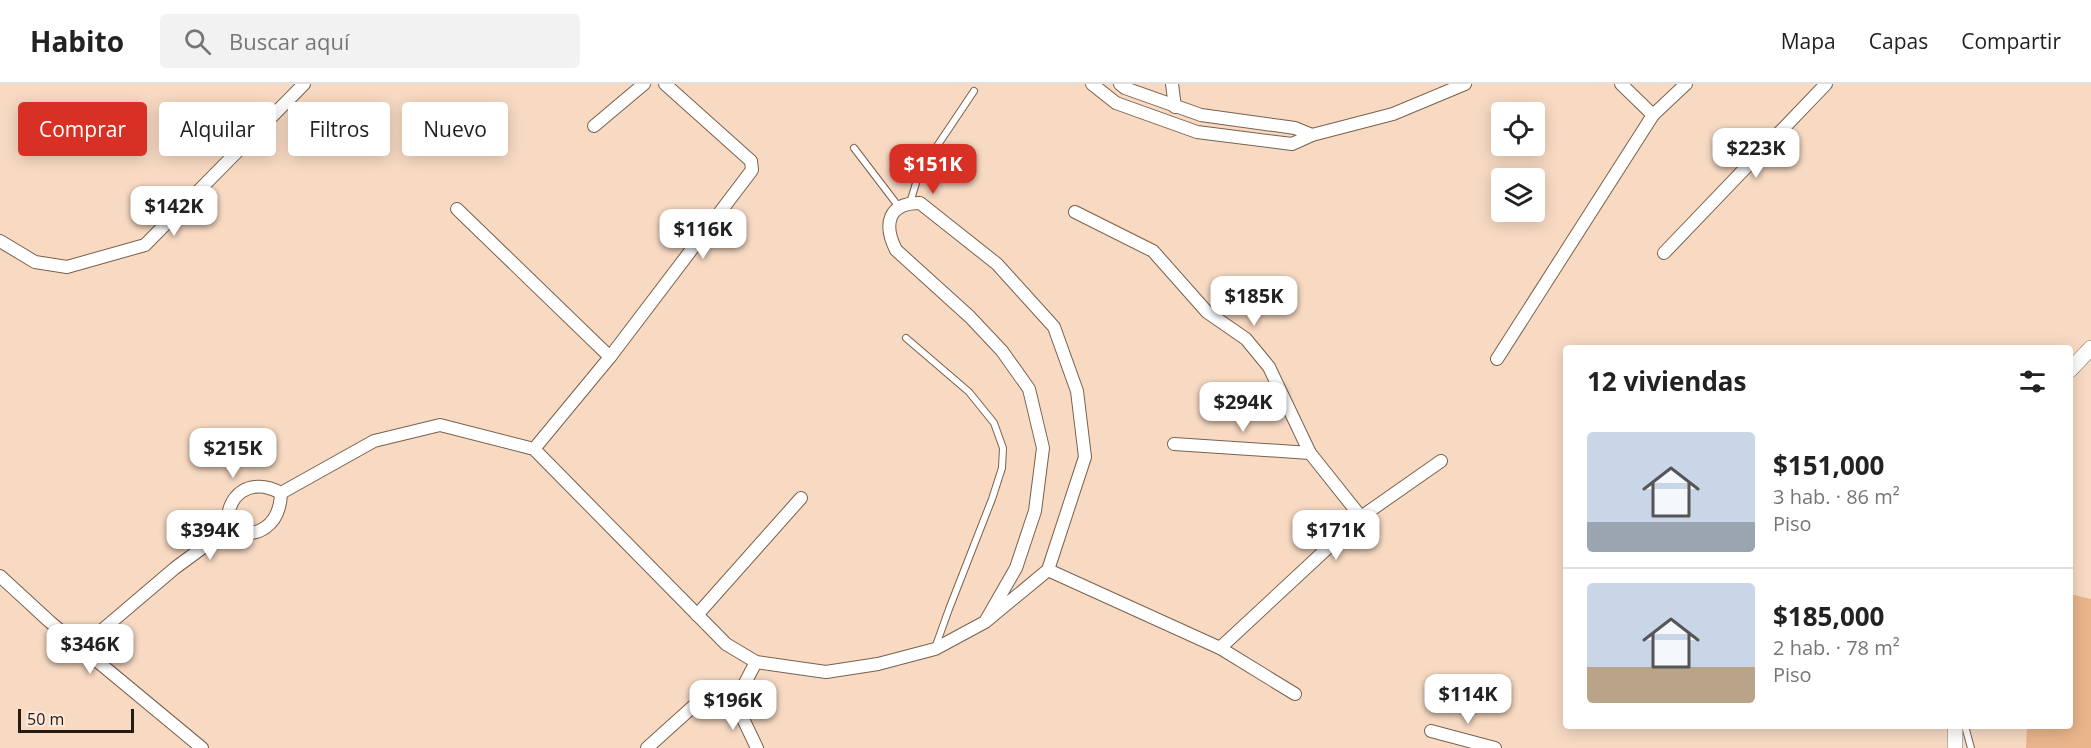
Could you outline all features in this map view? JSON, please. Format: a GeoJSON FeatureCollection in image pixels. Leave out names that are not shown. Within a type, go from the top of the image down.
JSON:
{"type":"FeatureCollection","features":[{"type":"Feature","properties":{"kind":"street"},"geometry":{"type":"LineString","coordinates":[[0,242],[35,262],[67,267],[145,245],[304,84]]}},
{"type":"Feature","properties":{"kind":"street"},"geometry":{"type":"LineString","coordinates":[[594,126],[644,84]]}},
{"type":"Feature","properties":{"kind":"street"},"geometry":{"type":"LineString","coordinates":[[534,449],[610,357],[752,170],[751,161],[665,84]]}},
{"type":"Feature","properties":{"kind":"street"},"geometry":{"type":"LineString","coordinates":[[1092,84],[1116,103],[1197,132],[1292,144],[1312,135],[1393,114],[1465,84]]}},
{"type":"Feature","properties":{"kind":"street"},"geometry":{"type":"LineString","coordinates":[[1120,84],[1175,107],[1202,115],[1295,128],[1312,135]]}},
{"type":"Feature","properties":{"kind":"street"},"geometry":{"type":"LineString","coordinates":[[1172,84],[1175,107]]}},
{"type":"Feature","properties":{"kind":"street"},"geometry":{"type":"LineString","coordinates":[[1621,84],[1653,115]]}},
{"type":"Feature","properties":{"kind":"street"},"geometry":{"type":"LineString","coordinates":[[1497,359],[1653,115],[1686,84]]}},
{"type":"Feature","properties":{"kind":"street"},"geometry":{"type":"LineString","coordinates":[[1664,253],[1826,84]]}},
{"type":"Feature","properties":{"kind":"street"},"geometry":{"type":"LineString","coordinates":[[281,493],[374,441],[440,425],[534,449],[726,644],[756,662],[826,672],[878,664],[935,649],[985,622],[1048,570],[1085,457],[1077,391],[1054,327],[997,264],[920,203],[904,205],[892,215],[889,235],[896,250],[970,317],[1002,351],[1029,389],[1042,448],[1035,511],[1016,568],[985,622]]}},
{"type":"Feature","properties":{"kind":"street"},"geometry":{"type":"LineString","coordinates":[[457,209],[610,357]]}},
{"type":"Feature","properties":{"kind":"street"},"geometry":{"type":"LineString","coordinates":[[1075,212],[1153,251],[1207,312],[1246,339],[1269,367],[1310,453],[1361,518]]}},
{"type":"Feature","properties":{"kind":"street"},"geometry":{"type":"LineString","coordinates":[[2073,367],[2091,348]]}},
{"type":"Feature","properties":{"kind":"street"},"geometry":{"type":"LineString","coordinates":[[1174,444],[1310,453]]}},
{"type":"Feature","properties":{"kind":"street"},"geometry":{"type":"LineString","coordinates":[[1220,648],[1361,518],[1441,461]]}},
{"type":"Feature","properties":{"kind":"street"},"geometry":{"type":"LineString","coordinates":[[228,530],[227,517],[230,505],[247,488],[270,487],[281,493]]}},
{"type":"Feature","properties":{"kind":"street"},"geometry":{"type":"LineString","coordinates":[[228,530],[250,534],[261,531],[277,515],[281,493]]}},
{"type":"Feature","properties":{"kind":"street"},"geometry":{"type":"LineString","coordinates":[[697,615],[801,498]]}},
{"type":"Feature","properties":{"kind":"street"},"geometry":{"type":"LineString","coordinates":[[81,648],[175,568],[228,530]]}},
{"type":"Feature","properties":{"kind":"street"},"geometry":{"type":"LineString","coordinates":[[1048,570],[1220,648],[1295,694]]}},
{"type":"Feature","properties":{"kind":"street"},"geometry":{"type":"LineString","coordinates":[[0,576],[81,648],[202,748]]}},
{"type":"Feature","properties":{"kind":"street"},"geometry":{"type":"LineString","coordinates":[[735,702],[756,662]]}},
{"type":"Feature","properties":{"kind":"street"},"geometry":{"type":"LineString","coordinates":[[647,748],[698,702],[718,698],[735,702]]}},
{"type":"Feature","properties":{"kind":"street"},"geometry":{"type":"LineString","coordinates":[[735,702],[757,748]]}},
{"type":"Feature","properties":{"kind":"street"},"geometry":{"type":"LineString","coordinates":[[1955,729],[1955,748]]}},
{"type":"Feature","properties":{"kind":"street"},"geometry":{"type":"LineString","coordinates":[[1431,731],[1495,748]]}},
{"type":"Feature","properties":{"kind":"lane"},"geometry":{"type":"LineString","coordinates":[[854,148],[904,205],[919,173],[974,91]]}},
{"type":"Feature","properties":{"kind":"lane"},"geometry":{"type":"LineString","coordinates":[[906,338],[969,392],[994,423],[1003,448],[1002,468],[992,499],[935,649]]}},
{"type":"Feature","properties":{"kind":"lane"},"geometry":{"type":"LineString","coordinates":[[1966,729],[1971,748]]}},
{"type":"Feature","properties":{"kind":"shaded area"},"geometry":{"type":"Polygon","coordinates":[[[2073,595],[2091,599],[2091,748],[2026,748],[2027,729],[2073,729],[2073,595]]]}}]}
